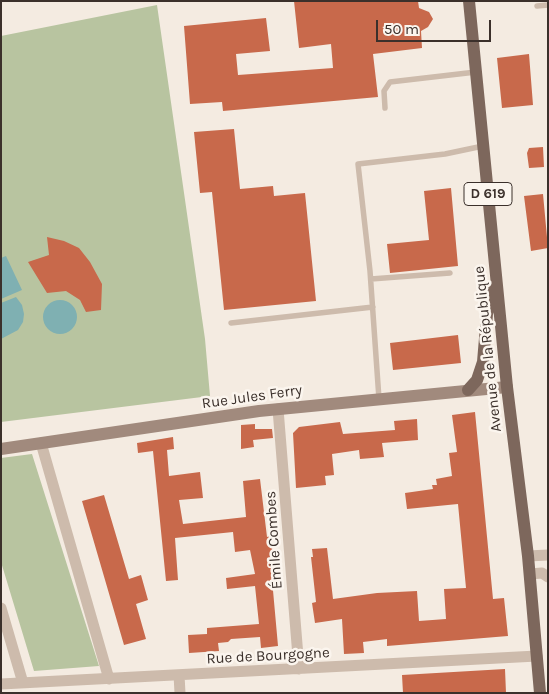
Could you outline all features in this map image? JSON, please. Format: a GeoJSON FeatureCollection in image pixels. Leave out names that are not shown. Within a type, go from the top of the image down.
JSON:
{"type":"FeatureCollection","features":[{"type":"Feature","properties":{"kind":"main road","name":"Avenue de la République"},"geometry":{"type":"LineString","coordinates":[[468,1],[507,387],[530,574],[540,693]]}},
{"type":"Feature","properties":{"kind":"main road"},"geometry":{"type":"LineString","coordinates":[[468,390],[477,380],[483,362],[487,314],[496,276]]}},
{"type":"Feature","properties":{"kind":"street","name":"Rue Jules Ferry"},"geometry":{"type":"LineString","coordinates":[[1,449],[278,409],[379,401],[507,387]]}},
{"type":"Feature","properties":{"kind":"street","name":"Émile Combes"},"geometry":{"type":"LineString","coordinates":[[278,409],[299,670]]}},
{"type":"Feature","properties":{"kind":"street"},"geometry":{"type":"LineString","coordinates":[[40,443],[109,679]]}},
{"type":"Feature","properties":{"kind":"street"},"geometry":{"type":"LineString","coordinates":[[528,556],[548,555]]}},
{"type":"Feature","properties":{"kind":"street"},"geometry":{"type":"LineString","coordinates":[[530,574],[542,573],[548,577]]}},
{"type":"Feature","properties":{"kind":"street"},"geometry":{"type":"LineString","coordinates":[[1,608],[23,683]]}},
{"type":"Feature","properties":{"kind":"street","name":"Rue de Bourgogne"},"geometry":{"type":"LineString","coordinates":[[1,684],[299,670],[537,656]]}},
{"type":"Feature","properties":{"kind":"street"},"geometry":{"type":"LineString","coordinates":[[179,675],[180,693]]}},
{"type":"Feature","properties":{"kind":"lane"},"geometry":{"type":"LineString","coordinates":[[537,6],[548,5]]}},
{"type":"Feature","properties":{"kind":"lane"},"geometry":{"type":"LineString","coordinates":[[385,108],[384,91],[390,82],[476,72]]}},
{"type":"Feature","properties":{"kind":"lane"},"geometry":{"type":"LineString","coordinates":[[379,401],[370,279],[358,164],[445,154],[483,146]]}},
{"type":"Feature","properties":{"kind":"lane"},"geometry":{"type":"LineString","coordinates":[[370,279],[450,273]]}},
{"type":"Feature","properties":{"kind":"lane"},"geometry":{"type":"LineString","coordinates":[[231,324],[372,308]]}},
{"type":"Feature","properties":{"kind":"green space"},"geometry":{"type":"Polygon","coordinates":[[[157,5],[205,339],[210,396],[1,422],[1,36],[157,5]]]}},
{"type":"Feature","properties":{"kind":"green space"},"geometry":{"type":"Polygon","coordinates":[[[32,454],[99,666],[34,671],[1,562],[1,458],[32,454]]]}},
{"type":"Feature","properties":{"kind":"water"},"geometry":{"type":"Polygon","coordinates":[[[6,256],[22,290],[1,299],[1,258],[6,256]]]}},
{"type":"Feature","properties":{"kind":"water"},"geometry":{"type":"Polygon","coordinates":[[[16,297],[22,305],[23,322],[18,330],[1,339],[1,303],[16,297]]]}},
{"type":"Feature","properties":{"kind":"water"},"geometry":{"type":"Polygon","coordinates":[[[60,300],[72,305],[77,317],[72,329],[60,334],[48,329],[43,317],[48,305],[60,300]]]}},
{"type":"Feature","properties":{"kind":"building"},"geometry":{"type":"Polygon","coordinates":[[[294,1],[418,1],[419,8],[429,12],[433,19],[428,27],[421,31],[422,48],[373,54],[378,97],[223,111],[222,102],[190,104],[184,26],[266,18],[270,51],[236,54],[238,75],[333,68],[331,44],[299,48],[294,1]]]}},
{"type":"Feature","properties":{"kind":"building"},"geometry":{"type":"Polygon","coordinates":[[[529,54],[533,105],[502,108],[497,58],[529,54]]]}},
{"type":"Feature","properties":{"kind":"building"},"geometry":{"type":"Polygon","coordinates":[[[234,129],[240,189],[273,186],[274,196],[305,193],[316,301],[224,310],[212,192],[200,193],[194,132],[234,129]]]}},
{"type":"Feature","properties":{"kind":"building"},"geometry":{"type":"Polygon","coordinates":[[[543,147],[544,167],[529,168],[527,153],[529,148],[543,147]]]}},
{"type":"Feature","properties":{"kind":"building"},"geometry":{"type":"Polygon","coordinates":[[[451,188],[458,266],[390,273],[387,244],[429,240],[424,191],[451,188]]]}},
{"type":"Feature","properties":{"kind":"building"},"geometry":{"type":"Polygon","coordinates":[[[543,194],[548,248],[531,251],[524,196],[543,194]]]}},
{"type":"Feature","properties":{"kind":"building"},"geometry":{"type":"Polygon","coordinates":[[[47,237],[64,241],[79,248],[90,262],[102,284],[101,310],[86,312],[80,300],[66,291],[47,293],[28,262],[49,255],[47,237]]]}},
{"type":"Feature","properties":{"kind":"building"},"geometry":{"type":"Polygon","coordinates":[[[458,335],[461,363],[393,370],[390,343],[458,335]]]}},
{"type":"Feature","properties":{"kind":"building"},"geometry":{"type":"Polygon","coordinates":[[[475,412],[493,599],[504,598],[508,636],[387,646],[387,639],[363,642],[364,653],[344,654],[342,619],[315,623],[312,603],[316,602],[311,557],[313,557],[312,549],[327,548],[333,599],[377,593],[417,591],[419,621],[446,619],[444,589],[466,588],[458,504],[407,509],[405,493],[433,489],[432,485],[437,485],[436,479],[452,476],[449,453],[457,452],[452,415],[475,412]]]}},
{"type":"Feature","properties":{"kind":"building"},"geometry":{"type":"Polygon","coordinates":[[[417,419],[418,440],[382,443],[384,457],[360,459],[359,450],[332,454],[334,475],[325,476],[326,485],[296,488],[293,433],[299,427],[340,422],[343,434],[395,430],[394,421],[417,419]]]}},
{"type":"Feature","properties":{"kind":"building"},"geometry":{"type":"Polygon","coordinates":[[[255,424],[255,429],[272,429],[273,438],[253,440],[254,447],[241,449],[241,425],[255,424]]]}},
{"type":"Feature","properties":{"kind":"building"},"geometry":{"type":"Polygon","coordinates":[[[173,437],[174,449],[167,450],[169,476],[200,472],[203,498],[179,500],[183,524],[246,517],[243,481],[260,479],[267,537],[271,536],[273,557],[270,557],[278,646],[261,648],[260,637],[231,639],[228,642],[218,643],[219,651],[189,653],[188,635],[207,634],[207,628],[259,624],[255,586],[227,589],[226,578],[255,574],[250,550],[235,552],[233,532],[175,538],[178,580],[166,581],[153,451],[138,453],[137,443],[173,437]]]}},
{"type":"Feature","properties":{"kind":"building"},"geometry":{"type":"Polygon","coordinates":[[[104,495],[129,579],[141,575],[148,600],[136,604],[146,639],[124,645],[82,501],[104,495]]]}},
{"type":"Feature","properties":{"kind":"building"},"geometry":{"type":"Polygon","coordinates":[[[505,669],[506,693],[403,693],[402,675],[505,669]]]}}]}
